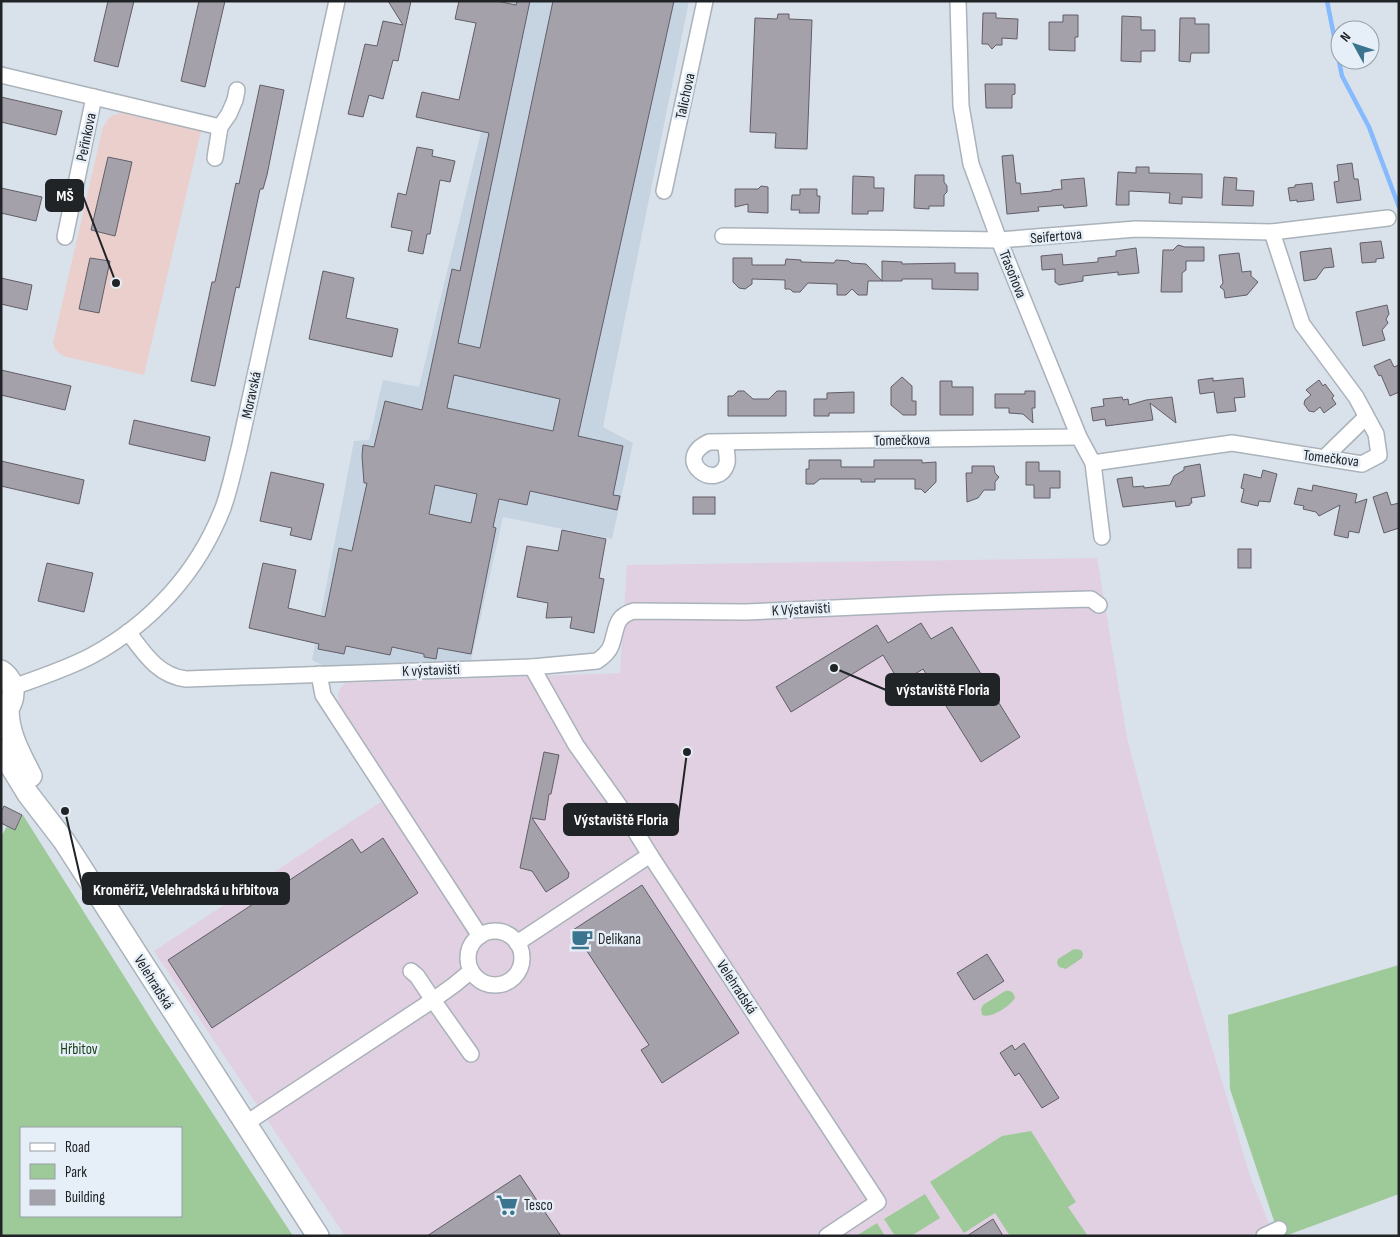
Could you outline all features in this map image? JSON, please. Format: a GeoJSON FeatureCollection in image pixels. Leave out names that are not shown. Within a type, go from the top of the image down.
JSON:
{"type":"FeatureCollection","features":[{"type":"Feature","properties":{"kind":"main road","name":"Velehradská"},"geometry":{"type":"LineString","coordinates":[[7,679],[13,695],[5,712],[12,736],[64,841]]}},
{"type":"Feature","properties":{"kind":"main road","name":"Velehradská"},"geometry":{"type":"LineString","coordinates":[[1,750],[24,788],[64,841],[318,1236]]}},
{"type":"Feature","properties":{"kind":"street","name":"Moravská"},"geometry":{"type":"LineString","coordinates":[[7,679],[90,656],[128,632],[157,609],[181,583],[207,543],[223,508],[240,449],[337,1]]}},
{"type":"Feature","properties":{"kind":"street","name":"Talichova"},"geometry":{"type":"LineString","coordinates":[[664,191],[705,1]]}},
{"type":"Feature","properties":{"kind":"street","name":"Třasoňova"},"geometry":{"type":"LineString","coordinates":[[958,1],[961,106],[966,141],[979,188],[999,240],[1080,437],[1093,463],[1102,537]]}},
{"type":"Feature","properties":{"kind":"street","name":"Peřinkova"},"geometry":{"type":"LineString","coordinates":[[1,75],[220,126]]}},
{"type":"Feature","properties":{"kind":"street"},"geometry":{"type":"LineString","coordinates":[[215,158],[220,126],[229,114],[237,90]]}},
{"type":"Feature","properties":{"kind":"street","name":"Peřinkova"},"geometry":{"type":"LineString","coordinates":[[65,237],[94,97]]}},
{"type":"Feature","properties":{"kind":"street","name":"Seifertova"},"geometry":{"type":"LineString","coordinates":[[723,236],[999,240],[1136,229],[1272,232],[1388,218]]}},
{"type":"Feature","properties":{"kind":"street","name":"Tomečkova"},"geometry":{"type":"LineString","coordinates":[[1093,463],[1232,443],[1362,464],[1379,455],[1376,434],[1356,397],[1302,324],[1272,232]]}},
{"type":"Feature","properties":{"kind":"street"},"geometry":{"type":"LineString","coordinates":[[1324,458],[1366,417]]}},
{"type":"Feature","properties":{"kind":"street","name":"Tomečkova"},"geometry":{"type":"LineString","coordinates":[[725,443],[1080,437]]}},
{"type":"Feature","properties":{"kind":"street","name":"K Výstavišti"},"geometry":{"type":"LineString","coordinates":[[532,666],[597,661],[605,655],[610,647],[616,623],[626,613],[634,611],[746,612],[944,603],[1091,599],[1099,605]]}},
{"type":"Feature","properties":{"kind":"street","name":"K výstavišti"},"geometry":{"type":"LineString","coordinates":[[128,632],[158,669],[176,678],[199,679],[532,666]]}},
{"type":"Feature","properties":{"kind":"street"},"geometry":{"type":"LineString","coordinates":[[517,943],[650,855],[576,745],[532,666]]}},
{"type":"Feature","properties":{"kind":"street"},"geometry":{"type":"LineString","coordinates":[[319,674],[324,695],[480,936]]}},
{"type":"Feature","properties":{"kind":"street","name":"Velehradská"},"geometry":{"type":"LineString","coordinates":[[650,855],[878,1202],[827,1236]]}},
{"type":"Feature","properties":{"kind":"street"},"geometry":{"type":"LineString","coordinates":[[490,932],[500,932],[510,936],[517,943],[522,952],[522,961],[519,971],[513,979],[505,984],[495,986],[486,984],[471,971],[468,961],[469,952],[473,943],[480,936],[490,932]]}},
{"type":"Feature","properties":{"kind":"street"},"geometry":{"type":"LineString","coordinates":[[411,971],[420,979],[471,1054]]}},
{"type":"Feature","properties":{"kind":"street"},"geometry":{"type":"LineString","coordinates":[[245,1124],[434,1000],[471,971]]}},
{"type":"Feature","properties":{"kind":"street"},"geometry":{"type":"LineString","coordinates":[[1264,1236],[1279,1229]]}},
{"type":"Feature","properties":{"kind":"shaded area"},"geometry":{"type":"Polygon","coordinates":[[[513,1],[689,1],[603,427],[633,443],[612,539],[503,517],[470,665],[332,670],[312,660],[354,441],[369,440],[383,380],[419,387],[513,1]]]}},
{"type":"Feature","properties":{"kind":"shaded area"},"geometry":{"type":"Polygon","coordinates":[[[122,113],[201,131],[144,375],[63,356],[55,349],[53,343],[103,127],[113,115],[122,113]]]}},
{"type":"Feature","properties":{"kind":"shaded area"},"geometry":{"type":"Polygon","coordinates":[[[1097,558],[1127,738],[1184,953],[1250,1176],[1270,1226],[1249,1236],[345,1236],[154,951],[396,792],[340,707],[338,695],[340,688],[345,683],[620,673],[627,565],[1097,558]]]}},
{"type":"Feature","properties":{"kind":"green space","name":"Hřbitov"},"geometry":{"type":"Polygon","coordinates":[[[23,815],[156,1027],[293,1236],[1,1236],[1,837],[7,826],[15,830],[23,815]]]}},
{"type":"Feature","properties":{"kind":"green space"},"geometry":{"type":"Polygon","coordinates":[[[1074,949],[1081,950],[1082,958],[1066,969],[1059,967],[1058,959],[1074,949]]]}},
{"type":"Feature","properties":{"kind":"green space"},"geometry":{"type":"Polygon","coordinates":[[[1399,965],[1399,1194],[1285,1236],[1279,1236],[1230,1089],[1228,1015],[1399,965]]]}},
{"type":"Feature","properties":{"kind":"green space"},"geometry":{"type":"Polygon","coordinates":[[[1005,991],[1010,991],[1014,994],[1015,998],[1013,1001],[995,1013],[986,1016],[982,1015],[981,1009],[983,1005],[1005,991]]]}},
{"type":"Feature","properties":{"kind":"green space"},"geometry":{"type":"Polygon","coordinates":[[[1031,1131],[1076,1202],[1068,1207],[1088,1236],[1010,1236],[995,1213],[964,1233],[930,1182],[1002,1136],[1031,1131]]]}},
{"type":"Feature","properties":{"kind":"green space"},"geometry":{"type":"Polygon","coordinates":[[[925,1194],[940,1218],[911,1236],[895,1236],[884,1219],[925,1194]]]}},
{"type":"Feature","properties":{"kind":"green space"},"geometry":{"type":"Polygon","coordinates":[[[877,1223],[885,1236],[856,1236],[877,1223]]]}},
{"type":"Feature","properties":{"kind":"building"},"geometry":{"type":"Polygon","coordinates":[[[108,1],[134,1],[118,67],[94,61],[108,1]]]}},
{"type":"Feature","properties":{"kind":"building"},"geometry":{"type":"Polygon","coordinates":[[[199,1],[225,1],[205,87],[181,81],[199,1]]]}},
{"type":"Feature","properties":{"kind":"building"},"geometry":{"type":"Polygon","coordinates":[[[388,1],[411,1],[398,61],[393,60],[383,99],[369,95],[363,117],[348,114],[365,44],[377,46],[383,21],[403,25],[388,1]]]}},
{"type":"Feature","properties":{"kind":"building"},"geometry":{"type":"Polygon","coordinates":[[[459,1],[497,1],[516,5],[517,1],[530,1],[458,343],[480,348],[553,1],[674,1],[578,436],[623,446],[613,495],[620,496],[617,510],[530,491],[527,505],[499,499],[493,527],[496,528],[471,654],[438,648],[436,659],[424,657],[424,654],[392,647],[390,655],[346,646],[344,654],[318,649],[319,644],[249,628],[263,563],[296,570],[288,608],[325,617],[339,548],[352,551],[367,483],[364,483],[363,445],[374,447],[385,401],[422,410],[452,269],[460,271],[489,133],[416,117],[422,92],[459,100],[476,23],[455,19],[459,1]],[[454,375],[447,408],[553,431],[560,399],[454,375]],[[435,485],[429,514],[471,523],[477,494],[435,485]]]}},
{"type":"Feature","properties":{"kind":"building"},"geometry":{"type":"Polygon","coordinates":[[[983,13],[996,13],[996,18],[1018,19],[1017,39],[1002,38],[1002,45],[996,45],[992,49],[988,44],[982,44],[983,13]]]}},
{"type":"Feature","properties":{"kind":"building"},"geometry":{"type":"Polygon","coordinates":[[[778,14],[789,14],[789,19],[812,20],[807,149],[775,148],[776,133],[750,132],[755,18],[777,19],[778,14]]]}},
{"type":"Feature","properties":{"kind":"building"},"geometry":{"type":"Polygon","coordinates":[[[1063,15],[1078,15],[1078,37],[1075,37],[1075,51],[1049,50],[1049,22],[1063,22],[1063,15]]]}},
{"type":"Feature","properties":{"kind":"building"},"geometry":{"type":"Polygon","coordinates":[[[1122,16],[1141,17],[1141,30],[1155,30],[1155,51],[1141,51],[1141,62],[1121,61],[1122,16]]]}},
{"type":"Feature","properties":{"kind":"building"},"geometry":{"type":"Polygon","coordinates":[[[1180,18],[1195,18],[1195,24],[1209,24],[1209,53],[1191,53],[1190,62],[1179,61],[1180,18]]]}},
{"type":"Feature","properties":{"kind":"building"},"geometry":{"type":"Polygon","coordinates":[[[985,84],[1015,84],[1015,94],[1012,95],[1012,108],[986,108],[985,84]]]}},
{"type":"Feature","properties":{"kind":"building"},"geometry":{"type":"Polygon","coordinates":[[[260,85],[284,90],[267,175],[263,189],[260,189],[239,288],[236,287],[215,386],[191,381],[236,183],[239,184],[260,85]]]}},
{"type":"Feature","properties":{"kind":"building"},"geometry":{"type":"Polygon","coordinates":[[[1,97],[62,111],[56,135],[1,122],[1,97]]]}},
{"type":"Feature","properties":{"kind":"building"},"geometry":{"type":"Polygon","coordinates":[[[417,147],[433,150],[432,156],[455,161],[450,182],[440,180],[430,234],[427,234],[423,254],[408,251],[412,231],[391,227],[398,193],[406,195],[417,147]]]}},
{"type":"Feature","properties":{"kind":"building"},"geometry":{"type":"Polygon","coordinates":[[[1013,155],[1016,183],[1020,183],[1021,194],[1062,189],[1061,180],[1084,178],[1087,206],[1064,208],[1063,205],[1038,207],[1039,211],[1007,214],[1002,156],[1013,155]]]}},
{"type":"Feature","properties":{"kind":"building"},"geometry":{"type":"Polygon","coordinates":[[[108,157],[132,162],[115,236],[91,230],[108,157]]]}},
{"type":"Feature","properties":{"kind":"building"},"geometry":{"type":"Polygon","coordinates":[[[1352,163],[1354,179],[1358,179],[1361,200],[1337,203],[1334,182],[1339,181],[1337,165],[1352,163]]]}},
{"type":"Feature","properties":{"kind":"building"},"geometry":{"type":"Polygon","coordinates":[[[1136,167],[1149,167],[1149,173],[1202,174],[1202,198],[1182,197],[1182,204],[1169,203],[1170,193],[1129,191],[1129,205],[1116,205],[1118,172],[1136,173],[1136,167]]]}},
{"type":"Feature","properties":{"kind":"building"},"geometry":{"type":"Polygon","coordinates":[[[915,175],[944,175],[947,192],[944,195],[944,206],[929,206],[929,209],[914,208],[915,175]]]}},
{"type":"Feature","properties":{"kind":"building"},"geometry":{"type":"Polygon","coordinates":[[[853,176],[874,177],[874,188],[884,188],[883,211],[868,211],[868,214],[852,214],[853,176]]]}},
{"type":"Feature","properties":{"kind":"building"},"geometry":{"type":"Polygon","coordinates":[[[1224,177],[1237,178],[1236,190],[1254,191],[1253,206],[1222,205],[1224,177]]]}},
{"type":"Feature","properties":{"kind":"building"},"geometry":{"type":"Polygon","coordinates":[[[1312,183],[1314,200],[1290,201],[1288,188],[1295,187],[1295,185],[1312,183]]]}},
{"type":"Feature","properties":{"kind":"building"},"geometry":{"type":"Polygon","coordinates":[[[761,186],[768,187],[768,213],[748,212],[748,204],[735,207],[735,189],[758,189],[761,186]]]}},
{"type":"Feature","properties":{"kind":"building"},"geometry":{"type":"Polygon","coordinates":[[[1,188],[42,197],[36,221],[1,213],[1,188]]]}},
{"type":"Feature","properties":{"kind":"building"},"geometry":{"type":"Polygon","coordinates":[[[800,189],[817,189],[817,196],[820,196],[819,213],[799,213],[800,210],[791,210],[792,195],[800,195],[800,189]]]}},
{"type":"Feature","properties":{"kind":"building"},"geometry":{"type":"Polygon","coordinates":[[[1381,241],[1384,258],[1376,259],[1376,262],[1362,263],[1360,243],[1381,241]]]}},
{"type":"Feature","properties":{"kind":"building"},"geometry":{"type":"Polygon","coordinates":[[[1178,245],[1204,247],[1204,261],[1186,261],[1186,270],[1182,273],[1182,292],[1161,292],[1163,250],[1173,250],[1178,245]]]}},
{"type":"Feature","properties":{"kind":"building"},"geometry":{"type":"Polygon","coordinates":[[[1136,248],[1139,273],[1118,275],[1118,272],[1083,276],[1083,281],[1059,285],[1055,282],[1055,269],[1042,270],[1041,256],[1062,254],[1063,265],[1098,262],[1098,258],[1116,256],[1116,251],[1136,248]]]}},
{"type":"Feature","properties":{"kind":"building"},"geometry":{"type":"Polygon","coordinates":[[[1331,248],[1334,267],[1324,268],[1316,279],[1304,281],[1300,252],[1331,248]]]}},
{"type":"Feature","properties":{"kind":"building"},"geometry":{"type":"Polygon","coordinates":[[[1239,253],[1242,272],[1251,271],[1251,276],[1258,282],[1247,295],[1225,298],[1224,290],[1220,287],[1223,283],[1219,255],[1239,253]]]}},
{"type":"Feature","properties":{"kind":"building"},"geometry":{"type":"Polygon","coordinates":[[[90,258],[110,261],[99,313],[79,309],[90,258]]]}},
{"type":"Feature","properties":{"kind":"building"},"geometry":{"type":"Polygon","coordinates":[[[733,258],[752,258],[752,265],[785,265],[786,259],[801,260],[801,262],[834,263],[836,260],[849,261],[851,263],[866,264],[882,281],[868,281],[867,295],[858,295],[852,289],[846,295],[837,295],[837,284],[808,283],[800,292],[793,292],[790,289],[785,289],[785,280],[752,279],[752,284],[745,289],[739,288],[733,282],[733,258]]]}},
{"type":"Feature","properties":{"kind":"building"},"geometry":{"type":"Polygon","coordinates":[[[882,261],[902,262],[902,264],[955,263],[955,273],[978,273],[978,290],[932,289],[932,279],[882,281],[882,261]]]}},
{"type":"Feature","properties":{"kind":"building"},"geometry":{"type":"Polygon","coordinates":[[[323,271],[354,278],[346,318],[398,329],[392,357],[309,339],[323,271]]]}},
{"type":"Feature","properties":{"kind":"building"},"geometry":{"type":"Polygon","coordinates":[[[1,278],[32,285],[27,310],[1,304],[1,278]]]}},
{"type":"Feature","properties":{"kind":"building"},"geometry":{"type":"Polygon","coordinates":[[[1387,305],[1389,314],[1386,319],[1388,323],[1382,330],[1385,340],[1363,346],[1356,312],[1387,305]]]}},
{"type":"Feature","properties":{"kind":"building"},"geometry":{"type":"Polygon","coordinates":[[[1390,359],[1394,367],[1399,365],[1399,392],[1390,396],[1381,375],[1379,376],[1374,366],[1390,359]]]}},
{"type":"Feature","properties":{"kind":"building"},"geometry":{"type":"Polygon","coordinates":[[[1,370],[71,386],[65,410],[1,395],[1,370]]]}},
{"type":"Feature","properties":{"kind":"building"},"geometry":{"type":"Polygon","coordinates":[[[902,377],[912,386],[912,401],[916,401],[916,415],[903,415],[891,405],[891,387],[902,377]]]}},
{"type":"Feature","properties":{"kind":"building"},"geometry":{"type":"Polygon","coordinates":[[[1213,378],[1213,381],[1243,378],[1245,397],[1234,398],[1236,411],[1217,413],[1214,392],[1200,394],[1198,380],[1213,378]]]}},
{"type":"Feature","properties":{"kind":"building"},"geometry":{"type":"Polygon","coordinates":[[[1319,380],[1323,386],[1325,384],[1334,396],[1332,398],[1336,404],[1324,413],[1320,407],[1314,412],[1309,411],[1304,404],[1305,400],[1311,395],[1306,390],[1319,380]]]}},
{"type":"Feature","properties":{"kind":"building"},"geometry":{"type":"Polygon","coordinates":[[[940,381],[952,381],[952,387],[973,387],[973,415],[940,415],[940,381]]]}},
{"type":"Feature","properties":{"kind":"building"},"geometry":{"type":"Polygon","coordinates":[[[738,391],[744,391],[753,399],[769,399],[777,391],[786,391],[786,416],[728,416],[728,396],[733,396],[738,391]]]}},
{"type":"Feature","properties":{"kind":"building"},"geometry":{"type":"Polygon","coordinates":[[[1025,391],[1035,391],[1035,408],[1032,408],[1033,423],[1023,414],[1009,413],[1009,408],[995,408],[995,394],[1025,394],[1025,391]]]}},
{"type":"Feature","properties":{"kind":"building"},"geometry":{"type":"Polygon","coordinates":[[[854,392],[854,413],[829,413],[829,416],[814,416],[814,399],[827,399],[827,393],[854,392]]]}},
{"type":"Feature","properties":{"kind":"building"},"geometry":{"type":"Polygon","coordinates":[[[1122,397],[1123,400],[1128,399],[1129,405],[1146,400],[1172,397],[1176,423],[1150,403],[1153,420],[1106,426],[1105,419],[1093,421],[1091,408],[1104,406],[1103,399],[1122,397]]]}},
{"type":"Feature","properties":{"kind":"building"},"geometry":{"type":"Polygon","coordinates":[[[134,420],[210,437],[205,461],[129,444],[134,420]]]}},
{"type":"Feature","properties":{"kind":"building"},"geometry":{"type":"Polygon","coordinates":[[[809,460],[841,460],[841,467],[874,467],[874,460],[922,460],[922,463],[936,462],[936,482],[925,493],[921,489],[915,489],[915,479],[875,479],[875,482],[861,482],[861,479],[820,479],[814,484],[806,484],[806,469],[809,469],[809,460]]]}},
{"type":"Feature","properties":{"kind":"building"},"geometry":{"type":"Polygon","coordinates":[[[1,461],[84,480],[79,504],[1,486],[1,461]]]}},
{"type":"Feature","properties":{"kind":"building"},"geometry":{"type":"Polygon","coordinates":[[[1026,462],[1039,462],[1039,471],[1060,471],[1060,488],[1050,488],[1050,498],[1034,498],[1034,485],[1026,485],[1026,462]]]}},
{"type":"Feature","properties":{"kind":"building"},"geometry":{"type":"Polygon","coordinates":[[[1200,464],[1205,496],[1191,498],[1192,503],[1190,505],[1176,507],[1175,501],[1123,507],[1117,479],[1132,477],[1133,487],[1144,486],[1144,488],[1170,485],[1174,476],[1184,470],[1184,467],[1200,464]]]}},
{"type":"Feature","properties":{"kind":"building"},"geometry":{"type":"Polygon","coordinates":[[[972,466],[994,466],[995,473],[999,477],[995,482],[995,490],[984,490],[978,498],[967,502],[966,473],[972,473],[972,466]]]}},
{"type":"Feature","properties":{"kind":"building"},"geometry":{"type":"Polygon","coordinates":[[[1263,470],[1277,474],[1270,502],[1259,501],[1258,506],[1241,502],[1244,489],[1241,488],[1244,474],[1261,478],[1263,470]]]}},
{"type":"Feature","properties":{"kind":"building"},"geometry":{"type":"Polygon","coordinates":[[[271,472],[324,484],[311,540],[290,535],[292,528],[260,521],[271,472]]]}},
{"type":"Feature","properties":{"kind":"building"},"geometry":{"type":"Polygon","coordinates":[[[1313,485],[1357,494],[1355,503],[1367,499],[1359,533],[1349,531],[1348,538],[1334,535],[1340,505],[1319,516],[1316,512],[1303,509],[1304,506],[1294,504],[1298,488],[1312,491],[1313,485]]]}},
{"type":"Feature","properties":{"kind":"building"},"geometry":{"type":"Polygon","coordinates":[[[1387,492],[1391,505],[1399,503],[1399,528],[1384,533],[1373,497],[1387,492]]]}},
{"type":"Feature","properties":{"kind":"building"},"geometry":{"type":"Polygon","coordinates":[[[693,497],[715,497],[715,514],[693,514],[693,497]]]}},
{"type":"Feature","properties":{"kind":"building"},"geometry":{"type":"Polygon","coordinates":[[[562,530],[606,539],[599,578],[604,579],[594,633],[570,628],[572,617],[546,618],[548,603],[517,597],[527,546],[558,551],[562,530]]]}},
{"type":"Feature","properties":{"kind":"building"},"geometry":{"type":"Polygon","coordinates":[[[1238,549],[1251,549],[1251,568],[1238,568],[1238,549]]]}},
{"type":"Feature","properties":{"kind":"building"},"geometry":{"type":"Polygon","coordinates":[[[47,563],[93,573],[84,612],[38,601],[47,563]]]}},
{"type":"Feature","properties":{"kind":"building"},"geometry":{"type":"Polygon","coordinates":[[[921,623],[931,639],[952,627],[1020,737],[981,762],[923,669],[900,683],[883,655],[791,712],[776,687],[877,625],[888,643],[921,623]]]}},
{"type":"Feature","properties":{"kind":"building"},"geometry":{"type":"Polygon","coordinates":[[[544,752],[559,755],[551,794],[549,794],[545,820],[532,818],[569,873],[568,878],[546,892],[532,871],[520,868],[544,752]]]}},
{"type":"Feature","properties":{"kind":"building"},"geometry":{"type":"Polygon","coordinates":[[[4,806],[22,815],[15,830],[1,823],[1,812],[4,806]]]}},
{"type":"Feature","properties":{"kind":"building"},"geometry":{"type":"Polygon","coordinates":[[[383,838],[418,893],[212,1028],[168,960],[352,839],[361,853],[383,838]]]}},
{"type":"Feature","properties":{"kind":"building"},"geometry":{"type":"Polygon","coordinates":[[[642,885],[739,1033],[662,1083],[641,1050],[649,1045],[573,930],[642,885]]]}},
{"type":"Feature","properties":{"kind":"building"},"geometry":{"type":"Polygon","coordinates":[[[987,954],[1004,981],[974,1000],[957,973],[987,954]]]}},
{"type":"Feature","properties":{"kind":"building"},"geometry":{"type":"Polygon","coordinates":[[[1024,1043],[1059,1098],[1042,1108],[1019,1073],[1015,1076],[1000,1053],[1012,1045],[1015,1050],[1024,1043]]]}},
{"type":"Feature","properties":{"kind":"building","name":"Tesco"},"geometry":{"type":"Polygon","coordinates":[[[520,1175],[561,1236],[427,1236],[520,1175]]]}},
{"type":"Feature","properties":{"kind":"building"},"geometry":{"type":"Polygon","coordinates":[[[993,1219],[1003,1236],[967,1236],[993,1219]]]}},
{"type":"Feature","properties":{"kind":"waterway"},"geometry":{"type":"LineString","coordinates":[[1327,1],[1342,76],[1369,127],[1399,207]]}},
{"type":"Feature","properties":{"kind":"place","name":"MŠ"},"geometry":{"type":"Point","coordinates":[116,283]}},
{"type":"Feature","properties":{"kind":"place","name":"výstaviště Floria"},"geometry":{"type":"Point","coordinates":[834,668]}},
{"type":"Feature","properties":{"kind":"place","name":"Výstaviště Floria"},"geometry":{"type":"Point","coordinates":[687,752]}},
{"type":"Feature","properties":{"kind":"place","name":"Kroměříž, Velehradská u hřbitova"},"geometry":{"type":"Point","coordinates":[65,811]}},
{"type":"Feature","properties":{"kind":"place","name":"Delikana"},"geometry":{"type":"Point","coordinates":[582,939]}},
{"type":"Feature","properties":{"kind":"place","name":"Tesco"},"geometry":{"type":"Point","coordinates":[507,1205]}}]}
